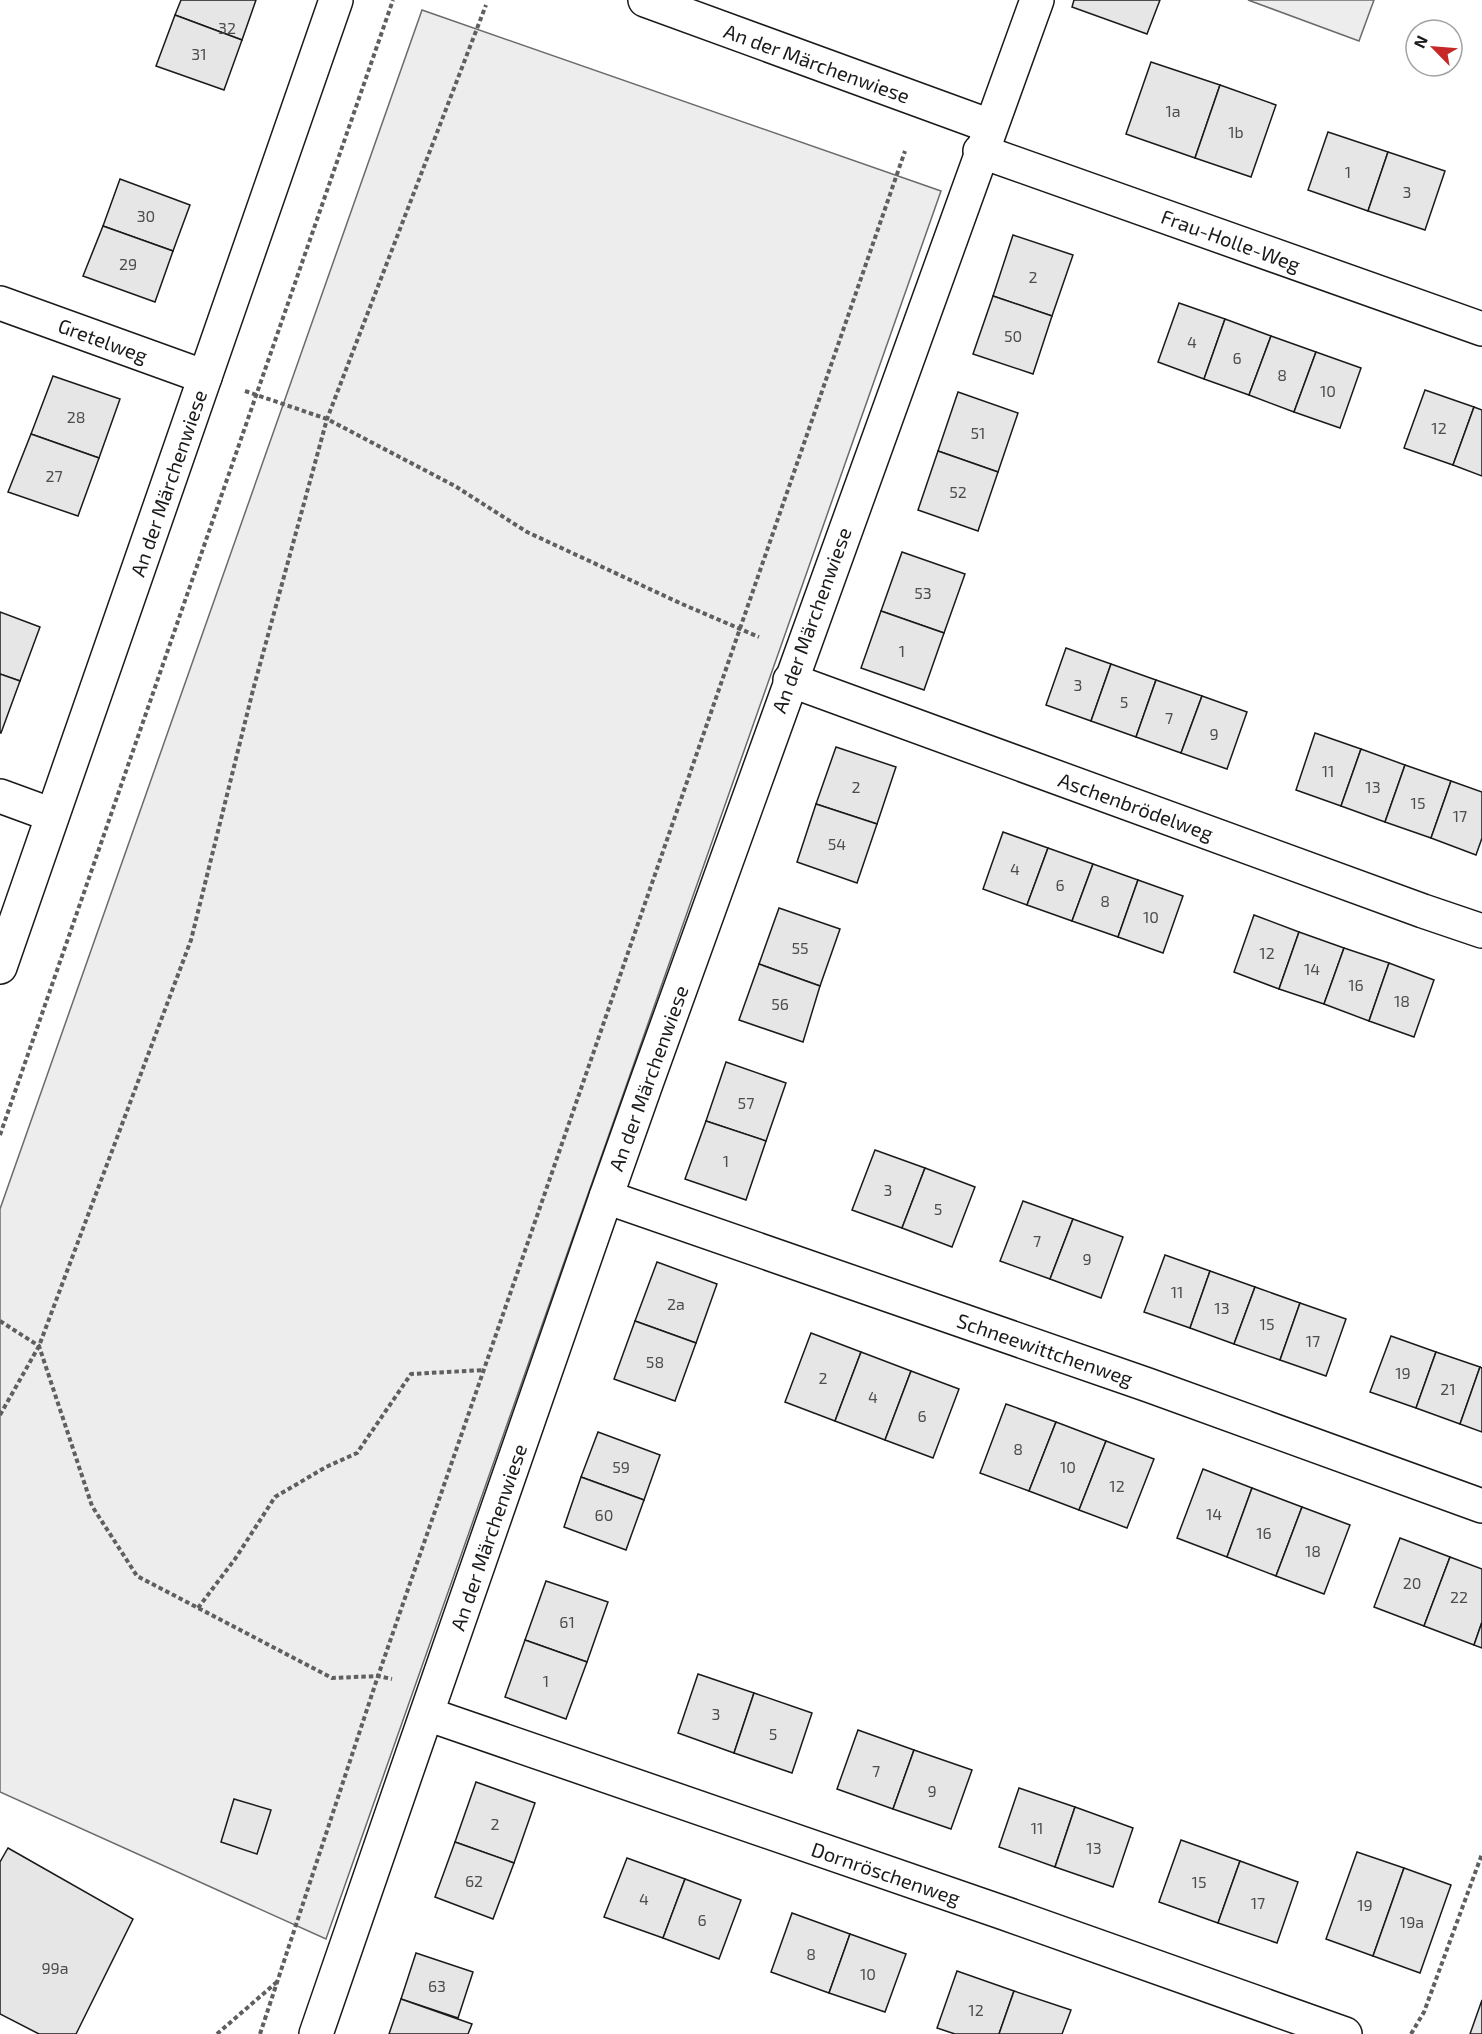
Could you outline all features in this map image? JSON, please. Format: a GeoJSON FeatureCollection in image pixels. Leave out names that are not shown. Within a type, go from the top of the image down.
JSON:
{"type":"FeatureCollection","features":[{"type":"Feature","properties":{"kind":"street","name":"An der Märchenwiese"},"geometry":{"type":"LineString","coordinates":[[0,967],[336,0]]}},
{"type":"Feature","properties":{"kind":"street","name":"An der Märchenwiese"},"geometry":{"type":"LineString","coordinates":[[645,0],[985,138]]}},
{"type":"Feature","properties":{"kind":"street","name":"An der Märchenwiese"},"geometry":{"type":"LineString","coordinates":[[316,2034],[606,1197],[985,138],[1037,0]]}},
{"type":"Feature","properties":{"kind":"street","name":"Frau-Holle-Weg"},"geometry":{"type":"LineString","coordinates":[[985,138],[1482,329]]}},
{"type":"Feature","properties":{"kind":"street","name":"Gretelweg"},"geometry":{"type":"LineString","coordinates":[[0,303],[205,377]]}},
{"type":"Feature","properties":{"kind":"street","name":"Aschenbrödelweg"},"geometry":{"type":"LineString","coordinates":[[795,666],[1266,854],[1482,931]]}},
{"type":"Feature","properties":{"kind":"street"},"geometry":{"type":"LineString","coordinates":[[0,796],[52,815]]}},
{"type":"Feature","properties":{"kind":"street","name":"Schneewittchenweg"},"geometry":{"type":"LineString","coordinates":[[606,1197],[1148,1385],[1482,1506]]}},
{"type":"Feature","properties":{"kind":"street","name":"Dornröschenweg"},"geometry":{"type":"LineString","coordinates":[[431,1702],[1345,2034]]}},
{"type":"Feature","properties":{"kind":"path"},"geometry":{"type":"LineString","coordinates":[[0,1135],[393,0]]}},
{"type":"Feature","properties":{"kind":"path"},"geometry":{"type":"LineString","coordinates":[[0,1415],[39,1346],[191,940],[253,690],[327,419],[486,5]]}},
{"type":"Feature","properties":{"kind":"path"},"geometry":{"type":"LineString","coordinates":[[260,2034],[378,1676],[905,151]]}},
{"type":"Feature","properties":{"kind":"path"},"geometry":{"type":"LineString","coordinates":[[205,377],[327,419],[455,486],[527,532],[740,630],[795,666]]}},
{"type":"Feature","properties":{"kind":"path"},"geometry":{"type":"LineString","coordinates":[[0,1322],[39,1346],[92,1506],[137,1576],[332,1678],[378,1676],[431,1702]]}},
{"type":"Feature","properties":{"kind":"path"},"geometry":{"type":"LineString","coordinates":[[198,1608],[235,1559],[275,1497],[326,1467],[357,1453],[411,1374],[484,1370]]}},
{"type":"Feature","properties":{"kind":"path"},"geometry":{"type":"LineString","coordinates":[[1412,2034],[1424,2012],[1482,1854]]}},
{"type":"Feature","properties":{"kind":"path"},"geometry":{"type":"LineString","coordinates":[[218,2034],[278,1981]]}},
{"type":"Feature","properties":{"kind":"shaded area"},"geometry":{"type":"Polygon","coordinates":[[[1248,0],[1374,0],[1359,41],[1248,0]]]}},
{"type":"Feature","properties":{"kind":"shaded area"},"geometry":{"type":"Polygon","coordinates":[[[422,10],[941,191],[326,1939],[0,1792],[0,1209],[422,10]]]}},
{"type":"Feature","properties":{"kind":"building"},"geometry":{"type":"Polygon","coordinates":[[[181,0],[256,0],[242,40],[175,15],[181,0]]]}},
{"type":"Feature","properties":{"kind":"building"},"geometry":{"type":"Polygon","coordinates":[[[1074,0],[1160,0],[1147,34],[1072,7],[1074,0]]]}},
{"type":"Feature","properties":{"kind":"building"},"geometry":{"type":"Polygon","coordinates":[[[175,15],[242,40],[224,90],[156,66],[175,15]]]}},
{"type":"Feature","properties":{"kind":"building"},"geometry":{"type":"Polygon","coordinates":[[[1151,62],[1220,85],[1195,158],[1126,134],[1151,62]]]}},
{"type":"Feature","properties":{"kind":"building"},"geometry":{"type":"Polygon","coordinates":[[[1220,85],[1276,105],[1251,177],[1195,158],[1220,85]]]}},
{"type":"Feature","properties":{"kind":"building"},"geometry":{"type":"Polygon","coordinates":[[[1328,132],[1388,152],[1368,211],[1308,190],[1328,132]]]}},
{"type":"Feature","properties":{"kind":"building"},"geometry":{"type":"Polygon","coordinates":[[[1388,152],[1445,171],[1425,230],[1368,211],[1388,152]]]}},
{"type":"Feature","properties":{"kind":"building"},"geometry":{"type":"Polygon","coordinates":[[[120,179],[190,205],[173,251],[103,226],[120,179]]]}},
{"type":"Feature","properties":{"kind":"building"},"geometry":{"type":"Polygon","coordinates":[[[103,226],[173,251],[155,302],[83,276],[103,226]]]}},
{"type":"Feature","properties":{"kind":"building"},"geometry":{"type":"Polygon","coordinates":[[[1013,235],[1073,255],[1052,316],[993,296],[1013,235]]]}},
{"type":"Feature","properties":{"kind":"building"},"geometry":{"type":"Polygon","coordinates":[[[993,296],[1052,316],[1033,374],[973,354],[993,296]]]}},
{"type":"Feature","properties":{"kind":"building"},"geometry":{"type":"Polygon","coordinates":[[[1179,303],[1225,319],[1204,379],[1158,362],[1179,303]]]}},
{"type":"Feature","properties":{"kind":"building"},"geometry":{"type":"Polygon","coordinates":[[[1225,319],[1271,336],[1249,395],[1204,379],[1225,319]]]}},
{"type":"Feature","properties":{"kind":"building"},"geometry":{"type":"Polygon","coordinates":[[[1271,336],[1316,352],[1294,412],[1249,395],[1271,336]]]}},
{"type":"Feature","properties":{"kind":"building"},"geometry":{"type":"Polygon","coordinates":[[[1316,352],[1361,368],[1340,428],[1294,412],[1316,352]]]}},
{"type":"Feature","properties":{"kind":"building"},"geometry":{"type":"Polygon","coordinates":[[[53,376],[120,399],[99,458],[31,434],[53,376]]]}},
{"type":"Feature","properties":{"kind":"building"},"geometry":{"type":"Polygon","coordinates":[[[1425,390],[1474,407],[1453,465],[1404,448],[1425,390]]]}},
{"type":"Feature","properties":{"kind":"building"},"geometry":{"type":"Polygon","coordinates":[[[958,392],[1018,413],[998,472],[938,451],[958,392]]]}},
{"type":"Feature","properties":{"kind":"building"},"geometry":{"type":"Polygon","coordinates":[[[1474,407],[1482,410],[1482,476],[1453,465],[1474,407]]]}},
{"type":"Feature","properties":{"kind":"building"},"geometry":{"type":"Polygon","coordinates":[[[31,434],[99,458],[78,516],[8,492],[31,434]]]}},
{"type":"Feature","properties":{"kind":"building"},"geometry":{"type":"Polygon","coordinates":[[[938,451],[998,472],[978,531],[918,510],[938,451]]]}},
{"type":"Feature","properties":{"kind":"building"},"geometry":{"type":"Polygon","coordinates":[[[902,552],[965,574],[944,633],[881,611],[902,552]]]}},
{"type":"Feature","properties":{"kind":"building"},"geometry":{"type":"Polygon","coordinates":[[[881,611],[944,633],[924,690],[861,668],[881,611]]]}},
{"type":"Feature","properties":{"kind":"building"},"geometry":{"type":"Polygon","coordinates":[[[0,612],[40,627],[20,681],[0,674],[0,612]]]}},
{"type":"Feature","properties":{"kind":"building"},"geometry":{"type":"Polygon","coordinates":[[[1066,648],[1111,664],[1091,721],[1046,705],[1066,648]]]}},
{"type":"Feature","properties":{"kind":"building"},"geometry":{"type":"Polygon","coordinates":[[[1111,664],[1156,680],[1136,737],[1091,721],[1111,664]]]}},
{"type":"Feature","properties":{"kind":"building"},"geometry":{"type":"Polygon","coordinates":[[[0,674],[20,681],[1,733],[0,733],[0,674]]]}},
{"type":"Feature","properties":{"kind":"building"},"geometry":{"type":"Polygon","coordinates":[[[1156,680],[1202,696],[1181,753],[1136,737],[1156,680]]]}},
{"type":"Feature","properties":{"kind":"building"},"geometry":{"type":"Polygon","coordinates":[[[1202,696],[1247,712],[1227,769],[1181,753],[1202,696]]]}},
{"type":"Feature","properties":{"kind":"building"},"geometry":{"type":"Polygon","coordinates":[[[1315,733],[1361,749],[1341,806],[1296,790],[1315,733]]]}},
{"type":"Feature","properties":{"kind":"building"},"geometry":{"type":"Polygon","coordinates":[[[836,747],[896,767],[877,824],[816,804],[836,747]]]}},
{"type":"Feature","properties":{"kind":"building"},"geometry":{"type":"Polygon","coordinates":[[[1361,749],[1405,765],[1385,822],[1341,806],[1361,749]]]}},
{"type":"Feature","properties":{"kind":"building"},"geometry":{"type":"Polygon","coordinates":[[[1405,765],[1451,781],[1431,838],[1385,822],[1405,765]]]}},
{"type":"Feature","properties":{"kind":"building"},"geometry":{"type":"Polygon","coordinates":[[[1451,781],[1482,792],[1482,838],[1476,855],[1431,838],[1451,781]]]}},
{"type":"Feature","properties":{"kind":"building"},"geometry":{"type":"Polygon","coordinates":[[[816,804],[877,824],[857,883],[797,862],[816,804]]]}},
{"type":"Feature","properties":{"kind":"building"},"geometry":{"type":"Polygon","coordinates":[[[1003,832],[1048,848],[1027,905],[983,889],[1003,832]]]}},
{"type":"Feature","properties":{"kind":"building"},"geometry":{"type":"Polygon","coordinates":[[[1048,848],[1093,864],[1072,921],[1027,905],[1048,848]]]}},
{"type":"Feature","properties":{"kind":"building"},"geometry":{"type":"Polygon","coordinates":[[[1093,864],[1138,880],[1118,937],[1072,921],[1093,864]]]}},
{"type":"Feature","properties":{"kind":"building"},"geometry":{"type":"Polygon","coordinates":[[[1138,880],[1183,896],[1163,953],[1118,937],[1138,880]]]}},
{"type":"Feature","properties":{"kind":"building"},"geometry":{"type":"Polygon","coordinates":[[[779,908],[840,929],[820,986],[759,964],[779,908]]]}},
{"type":"Feature","properties":{"kind":"building"},"geometry":{"type":"Polygon","coordinates":[[[1254,915],[1299,932],[1279,989],[1234,972],[1254,915]]]}},
{"type":"Feature","properties":{"kind":"building"},"geometry":{"type":"Polygon","coordinates":[[[1299,932],[1344,948],[1324,1004],[1279,989],[1299,932]]]}},
{"type":"Feature","properties":{"kind":"building"},"geometry":{"type":"Polygon","coordinates":[[[1344,948],[1389,963],[1369,1021],[1324,1004],[1344,948]]]}},
{"type":"Feature","properties":{"kind":"building"},"geometry":{"type":"Polygon","coordinates":[[[1389,963],[1434,980],[1414,1037],[1369,1021],[1389,963]]]}},
{"type":"Feature","properties":{"kind":"building"},"geometry":{"type":"Polygon","coordinates":[[[759,964],[820,986],[803,1042],[739,1020],[759,964]]]}},
{"type":"Feature","properties":{"kind":"building"},"geometry":{"type":"Polygon","coordinates":[[[726,1062],[786,1083],[766,1141],[706,1121],[726,1062]]]}},
{"type":"Feature","properties":{"kind":"building"},"geometry":{"type":"Polygon","coordinates":[[[706,1121],[766,1141],[746,1200],[685,1179],[706,1121]]]}},
{"type":"Feature","properties":{"kind":"building"},"geometry":{"type":"Polygon","coordinates":[[[875,1150],[925,1168],[902,1228],[852,1210],[875,1150]]]}},
{"type":"Feature","properties":{"kind":"building"},"geometry":{"type":"Polygon","coordinates":[[[925,1168],[975,1187],[952,1247],[902,1228],[925,1168]]]}},
{"type":"Feature","properties":{"kind":"building"},"geometry":{"type":"Polygon","coordinates":[[[1023,1201],[1073,1219],[1050,1279],[1000,1261],[1023,1201]]]}},
{"type":"Feature","properties":{"kind":"building"},"geometry":{"type":"Polygon","coordinates":[[[1073,1219],[1123,1237],[1101,1298],[1050,1279],[1073,1219]]]}},
{"type":"Feature","properties":{"kind":"building"},"geometry":{"type":"Polygon","coordinates":[[[1165,1255],[1210,1271],[1190,1328],[1144,1312],[1165,1255]]]}},
{"type":"Feature","properties":{"kind":"building"},"geometry":{"type":"Polygon","coordinates":[[[657,1262],[717,1284],[696,1343],[635,1321],[657,1262]]]}},
{"type":"Feature","properties":{"kind":"building"},"geometry":{"type":"Polygon","coordinates":[[[1210,1271],[1255,1287],[1234,1344],[1190,1328],[1210,1271]]]}},
{"type":"Feature","properties":{"kind":"building"},"geometry":{"type":"Polygon","coordinates":[[[1255,1287],[1300,1303],[1280,1360],[1234,1344],[1255,1287]]]}},
{"type":"Feature","properties":{"kind":"building"},"geometry":{"type":"Polygon","coordinates":[[[1300,1303],[1346,1319],[1326,1376],[1280,1360],[1300,1303]]]}},
{"type":"Feature","properties":{"kind":"building"},"geometry":{"type":"Polygon","coordinates":[[[635,1321],[696,1343],[675,1401],[614,1379],[635,1321]]]}},
{"type":"Feature","properties":{"kind":"building"},"geometry":{"type":"Polygon","coordinates":[[[811,1333],[861,1352],[835,1421],[785,1402],[811,1333]]]}},
{"type":"Feature","properties":{"kind":"building"},"geometry":{"type":"Polygon","coordinates":[[[1391,1336],[1436,1352],[1416,1408],[1370,1392],[1391,1336]]]}},
{"type":"Feature","properties":{"kind":"building"},"geometry":{"type":"Polygon","coordinates":[[[861,1352],[911,1371],[885,1440],[835,1421],[861,1352]]]}},
{"type":"Feature","properties":{"kind":"building"},"geometry":{"type":"Polygon","coordinates":[[[1436,1352],[1480,1367],[1460,1424],[1416,1408],[1436,1352]]]}},
{"type":"Feature","properties":{"kind":"building"},"geometry":{"type":"Polygon","coordinates":[[[1480,1367],[1482,1368],[1482,1432],[1460,1424],[1480,1367]]]}},
{"type":"Feature","properties":{"kind":"building"},"geometry":{"type":"Polygon","coordinates":[[[911,1371],[959,1389],[933,1458],[885,1440],[911,1371]]]}},
{"type":"Feature","properties":{"kind":"building"},"geometry":{"type":"Polygon","coordinates":[[[1006,1404],[1056,1422],[1029,1491],[980,1473],[1006,1404]]]}},
{"type":"Feature","properties":{"kind":"building"},"geometry":{"type":"Polygon","coordinates":[[[1056,1422],[1106,1441],[1079,1510],[1029,1491],[1056,1422]]]}},
{"type":"Feature","properties":{"kind":"building"},"geometry":{"type":"Polygon","coordinates":[[[598,1432],[660,1455],[644,1500],[581,1477],[598,1432]]]}},
{"type":"Feature","properties":{"kind":"building"},"geometry":{"type":"Polygon","coordinates":[[[1106,1441],[1154,1459],[1127,1528],[1079,1510],[1106,1441]]]}},
{"type":"Feature","properties":{"kind":"building"},"geometry":{"type":"Polygon","coordinates":[[[1203,1469],[1252,1488],[1227,1557],[1177,1538],[1203,1469]]]}},
{"type":"Feature","properties":{"kind":"building"},"geometry":{"type":"Polygon","coordinates":[[[581,1477],[644,1500],[626,1550],[564,1527],[581,1477]]]}},
{"type":"Feature","properties":{"kind":"building"},"geometry":{"type":"Polygon","coordinates":[[[1252,1488],[1302,1507],[1276,1576],[1227,1557],[1252,1488]]]}},
{"type":"Feature","properties":{"kind":"building"},"geometry":{"type":"Polygon","coordinates":[[[1302,1507],[1350,1525],[1324,1594],[1276,1576],[1302,1507]]]}},
{"type":"Feature","properties":{"kind":"building"},"geometry":{"type":"Polygon","coordinates":[[[1400,1538],[1450,1557],[1424,1626],[1374,1607],[1400,1538]]]}},
{"type":"Feature","properties":{"kind":"building"},"geometry":{"type":"Polygon","coordinates":[[[1450,1557],[1482,1569],[1482,1622],[1474,1645],[1424,1626],[1450,1557]]]}},
{"type":"Feature","properties":{"kind":"building"},"geometry":{"type":"Polygon","coordinates":[[[546,1581],[608,1602],[587,1662],[525,1640],[546,1581]]]}},
{"type":"Feature","properties":{"kind":"building"},"geometry":{"type":"Polygon","coordinates":[[[1482,1622],[1482,1648],[1474,1645],[1482,1622]]]}},
{"type":"Feature","properties":{"kind":"building"},"geometry":{"type":"Polygon","coordinates":[[[525,1640],[587,1662],[566,1719],[505,1697],[525,1640]]]}},
{"type":"Feature","properties":{"kind":"building"},"geometry":{"type":"Polygon","coordinates":[[[698,1674],[754,1693],[734,1753],[678,1733],[698,1674]]]}},
{"type":"Feature","properties":{"kind":"building"},"geometry":{"type":"Polygon","coordinates":[[[754,1693],[812,1713],[792,1773],[734,1753],[754,1693]]]}},
{"type":"Feature","properties":{"kind":"building"},"geometry":{"type":"Polygon","coordinates":[[[858,1730],[914,1750],[893,1809],[837,1789],[858,1730]]]}},
{"type":"Feature","properties":{"kind":"building"},"geometry":{"type":"Polygon","coordinates":[[[914,1750],[972,1770],[951,1829],[893,1809],[914,1750]]]}},
{"type":"Feature","properties":{"kind":"building"},"geometry":{"type":"Polygon","coordinates":[[[476,1782],[535,1803],[514,1863],[455,1842],[476,1782]]]}},
{"type":"Feature","properties":{"kind":"building"},"geometry":{"type":"Polygon","coordinates":[[[1019,1788],[1075,1807],[1055,1867],[999,1847],[1019,1788]]]}},
{"type":"Feature","properties":{"kind":"building"},"geometry":{"type":"Polygon","coordinates":[[[234,1799],[271,1810],[257,1854],[221,1842],[234,1799]]]}},
{"type":"Feature","properties":{"kind":"building"},"geometry":{"type":"Polygon","coordinates":[[[1075,1807],[1133,1828],[1113,1887],[1055,1867],[1075,1807]]]}},
{"type":"Feature","properties":{"kind":"building"},"geometry":{"type":"Polygon","coordinates":[[[1181,1840],[1240,1861],[1218,1923],[1159,1902],[1181,1840]]]}},
{"type":"Feature","properties":{"kind":"building"},"geometry":{"type":"Polygon","coordinates":[[[455,1842],[514,1863],[493,1919],[435,1897],[455,1842]]]}},
{"type":"Feature","properties":{"kind":"building"},"geometry":{"type":"Polygon","coordinates":[[[8,1848],[133,1919],[76,2034],[39,2034],[0,2014],[0,1862],[8,1848]]]}},
{"type":"Feature","properties":{"kind":"building"},"geometry":{"type":"Polygon","coordinates":[[[1357,1852],[1404,1868],[1373,1956],[1326,1939],[1357,1852]]]}},
{"type":"Feature","properties":{"kind":"building"},"geometry":{"type":"Polygon","coordinates":[[[627,1858],[685,1879],[663,1938],[604,1917],[627,1858]]]}},
{"type":"Feature","properties":{"kind":"building"},"geometry":{"type":"Polygon","coordinates":[[[1240,1861],[1298,1882],[1277,1943],[1218,1923],[1240,1861]]]}},
{"type":"Feature","properties":{"kind":"building"},"geometry":{"type":"Polygon","coordinates":[[[1404,1868],[1451,1885],[1420,1973],[1373,1956],[1404,1868]]]}},
{"type":"Feature","properties":{"kind":"building"},"geometry":{"type":"Polygon","coordinates":[[[685,1879],[741,1900],[719,1959],[663,1938],[685,1879]]]}},
{"type":"Feature","properties":{"kind":"building"},"geometry":{"type":"Polygon","coordinates":[[[792,1913],[850,1934],[829,1993],[771,1972],[792,1913]]]}},
{"type":"Feature","properties":{"kind":"building"},"geometry":{"type":"Polygon","coordinates":[[[850,1934],[906,1954],[885,2012],[829,1993],[850,1934]]]}},
{"type":"Feature","properties":{"kind":"building"},"geometry":{"type":"Polygon","coordinates":[[[416,1953],[473,1972],[458,2018],[401,1999],[416,1953]]]}},
{"type":"Feature","properties":{"kind":"building"},"geometry":{"type":"Polygon","coordinates":[[[957,1971],[1014,1991],[999,2034],[955,2034],[937,2028],[957,1971]]]}},
{"type":"Feature","properties":{"kind":"building"},"geometry":{"type":"Polygon","coordinates":[[[1014,1991],[1071,2010],[1062,2034],[999,2034],[1014,1991]]]}},
{"type":"Feature","properties":{"kind":"building"},"geometry":{"type":"Polygon","coordinates":[[[401,1999],[472,2024],[468,2034],[389,2034],[401,1999]]]}},
{"type":"Feature","properties":{"kind":"building"},"geometry":{"type":"Polygon","coordinates":[[[1482,2000],[1482,2034],[1470,2034],[1482,2000]]]}}]}
